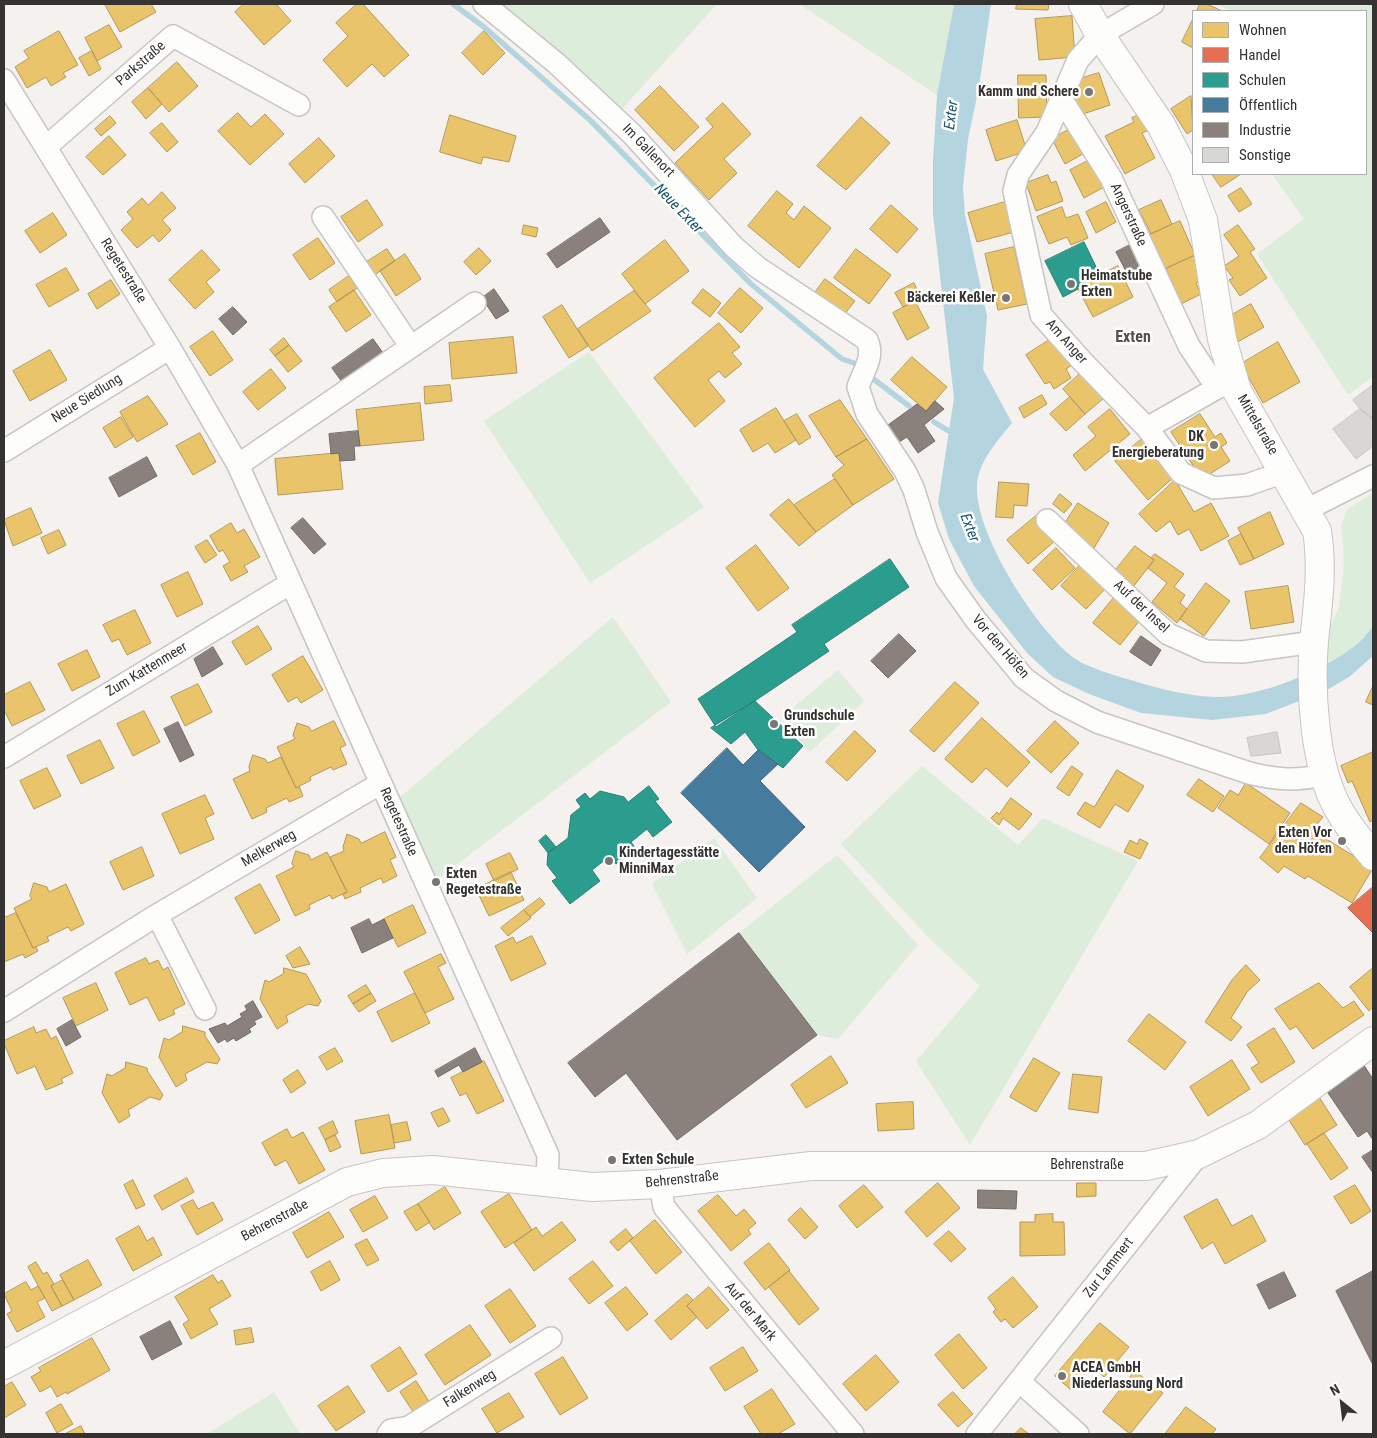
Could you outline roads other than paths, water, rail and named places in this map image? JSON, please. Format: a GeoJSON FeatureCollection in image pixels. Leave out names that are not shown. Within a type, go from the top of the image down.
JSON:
{"type":"FeatureCollection","features":[{"type":"Feature","properties":{"kind":"main road","name":"Mittelstraße"},"geometry":{"type":"LineString","coordinates":[[1083,4],[1100,35],[1162,125],[1184,170],[1203,220],[1222,339],[1225,383],[1237,391],[1306,510],[1316,531],[1320,550],[1320,590],[1314,644],[1318,746],[1324,775],[1338,809],[1373,856]]}},
{"type":"Feature","properties":{"kind":"main road","name":"Behrenstraße"},"geometry":{"type":"LineString","coordinates":[[4,1365],[347,1182],[382,1173],[433,1170],[592,1187],[660,1184],[811,1166],[1146,1166],[1199,1154],[1258,1125],[1373,1041]]}},
{"type":"Feature","properties":{"kind":"street","name":"Im Gallenort"},"geometry":{"type":"LineString","coordinates":[[484,4],[556,63],[632,134],[734,247],[757,267],[867,340],[871,349],[866,367]]}},
{"type":"Feature","properties":{"kind":"street","name":"Am Anger"},"geometry":{"type":"LineString","coordinates":[[1153,4],[1100,35],[1078,60],[1047,132],[1018,175],[1014,191],[1041,315],[1083,362],[1147,428],[1181,474],[1214,488],[1247,485],[1284,472]]}},
{"type":"Feature","properties":{"kind":"street","name":"Parkstraße"},"geometry":{"type":"LineString","coordinates":[[46,147],[173,36],[299,105]]}},
{"type":"Feature","properties":{"kind":"street","name":"Regetestraße"},"geometry":{"type":"LineString","coordinates":[[4,80],[170,348],[238,465],[548,1155],[547,1181]]}},
{"type":"Feature","properties":{"kind":"street","name":"Angerstraße"},"geometry":{"type":"LineString","coordinates":[[1061,98],[1111,178],[1189,346],[1225,383]]}},
{"type":"Feature","properties":{"kind":"street"},"geometry":{"type":"LineString","coordinates":[[323,217],[411,347]]}},
{"type":"Feature","properties":{"kind":"street"},"geometry":{"type":"LineString","coordinates":[[238,465],[476,303]]}},
{"type":"Feature","properties":{"kind":"street","name":"Neue Siedlung"},"geometry":{"type":"LineString","coordinates":[[4,451],[170,348]]}},
{"type":"Feature","properties":{"kind":"street","name":"Vor den Höfen"},"geometry":{"type":"LineString","coordinates":[[866,367],[858,387],[859,396],[867,414],[905,471],[914,490],[927,532],[946,578],[975,619],[1024,678],[1056,701],[1096,722],[1249,773],[1274,779],[1298,780],[1324,775]]}},
{"type":"Feature","properties":{"kind":"street"},"geometry":{"type":"LineString","coordinates":[[1147,428],[1225,383]]}},
{"type":"Feature","properties":{"kind":"street"},"geometry":{"type":"LineString","coordinates":[[1306,510],[1373,476]]}},
{"type":"Feature","properties":{"kind":"street","name":"Auf der Insel"},"geometry":{"type":"LineString","coordinates":[[1047,520],[1168,634],[1206,651],[1242,652],[1314,644]]}},
{"type":"Feature","properties":{"kind":"street","name":"Zum Kattenmeer"},"geometry":{"type":"LineString","coordinates":[[4,757],[291,583]]}},
{"type":"Feature","properties":{"kind":"street","name":"Melkerweg"},"geometry":{"type":"LineString","coordinates":[[4,1011],[157,914],[381,783]]}},
{"type":"Feature","properties":{"kind":"street"},"geometry":{"type":"LineString","coordinates":[[157,914],[205,1009]]}},
{"type":"Feature","properties":{"kind":"street","name":"Zur Lammert"},"geometry":{"type":"LineString","coordinates":[[977,1434],[1199,1154]]}},
{"type":"Feature","properties":{"kind":"street","name":"Auf der Mark"},"geometry":{"type":"LineString","coordinates":[[660,1184],[664,1207],[853,1434]]}},
{"type":"Feature","properties":{"kind":"street","name":"Falkenweg"},"geometry":{"type":"LineString","coordinates":[[388,1434],[391,1430],[409,1427],[551,1338]]}},
{"type":"Feature","properties":{"kind":"street"},"geometry":{"type":"LineString","coordinates":[[1019,1381],[1078,1434]]}},
{"type":"Feature","properties":{"kind":"water","name":"Exter"},"geometry":{"type":"Polygon","coordinates":[[[954,4],[991,4],[979,87],[968,139],[963,187],[965,215],[987,316],[983,369],[1012,423],[992,448],[980,469],[977,497],[983,521],[1008,575],[1042,625],[1059,644],[1080,662],[1119,677],[1195,695],[1232,696],[1268,689],[1287,682],[1305,675],[1338,657],[1358,644],[1373,627],[1373,656],[1349,677],[1327,690],[1266,714],[1212,720],[1141,713],[1089,694],[1053,677],[1027,653],[974,586],[949,539],[938,503],[954,398],[933,214],[933,161],[937,95],[954,4]]]}},
{"type":"Feature","properties":{"kind":"waterway","name":"Neue Exter"},"geometry":{"type":"LineString","coordinates":[[453,4],[484,27],[591,121],[751,284],[842,359],[854,363],[860,368]]}},
{"type":"Feature","properties":{"kind":"waterway","name":"Neue Exter"},"geometry":{"type":"LineString","coordinates":[[867,374],[909,406]]}},
{"type":"Feature","properties":{"kind":"waterway","name":"Neue Exter"},"geometry":{"type":"LineString","coordinates":[[934,422],[952,433]]}},
{"type":"Feature","properties":{"kind":"place","name":"Kamm und Schere"},"geometry":{"type":"Point","coordinates":[1089,92]}},
{"type":"Feature","properties":{"kind":"place","name":"Heimatstube Exten"},"geometry":{"type":"Point","coordinates":[1071,284]}},
{"type":"Feature","properties":{"kind":"place","name":"Bäckerei Keßler"},"geometry":{"type":"Point","coordinates":[1006,298]}},
{"type":"Feature","properties":{"kind":"place","name":"DK Energieberatung"},"geometry":{"type":"Point","coordinates":[1214,445]}},
{"type":"Feature","properties":{"kind":"place","name":"Grundschule Exten"},"geometry":{"type":"Point","coordinates":[774,724]}},
{"type":"Feature","properties":{"kind":"place","name":"Exten Vor den Höfen"},"geometry":{"type":"Point","coordinates":[1342,841]}},
{"type":"Feature","properties":{"kind":"place","name":"Kindertagesstätte MinniMax"},"geometry":{"type":"Point","coordinates":[609,861]}},
{"type":"Feature","properties":{"kind":"place","name":"Exten Regetestraße"},"geometry":{"type":"Point","coordinates":[436,882]}},
{"type":"Feature","properties":{"kind":"place","name":"Exten Schule"},"geometry":{"type":"Point","coordinates":[612,1160]}},
{"type":"Feature","properties":{"kind":"place","name":"ACEA GmbH Niederlassung Nord"},"geometry":{"type":"Point","coordinates":[1062,1376]}},
{"type":"Feature","properties":{"kind":"district","name":"Exten"},"geometry":{"type":"Point","coordinates":[1133,338]}}]}
